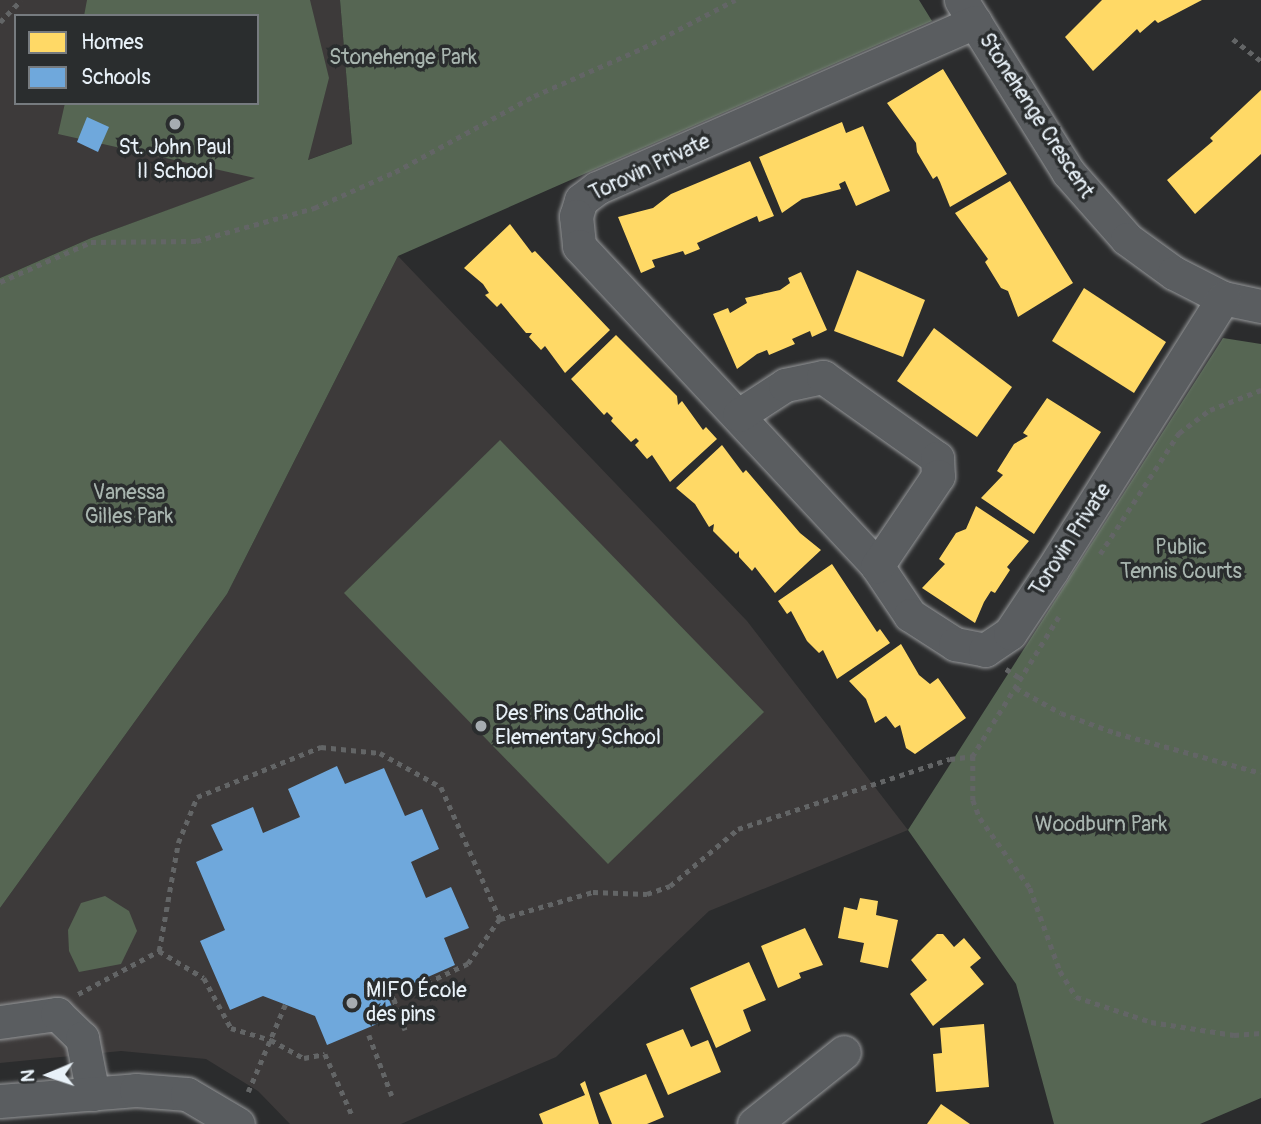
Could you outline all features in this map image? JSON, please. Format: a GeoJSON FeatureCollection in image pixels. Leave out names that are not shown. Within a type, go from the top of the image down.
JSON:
{"type":"FeatureCollection","features":[{"type":"Feature","properties":{"kind":"street","name":"Stonehenge Crescent"},"geometry":{"type":"LineString","coordinates":[[968,11],[1086,195],[1127,239],[1174,273],[1223,298],[1261,306]]}},
{"type":"Feature","properties":{"kind":"street","name":"Torovin Private"},"geometry":{"type":"LineString","coordinates":[[968,11],[597,188],[581,200],[575,231],[579,246],[877,566],[910,615],[955,644],[985,650],[1010,633],[1223,298]]}},
{"type":"Feature","properties":{"kind":"street"},"geometry":{"type":"LineString","coordinates":[[739,415],[785,385],[822,377],[937,458],[937,477],[877,566]]}},
{"type":"Feature","properties":{"kind":"street"},"geometry":{"type":"LineString","coordinates":[[0,1022],[57,1014],[82,1038],[93,1094]]}},
{"type":"Feature","properties":{"kind":"street"},"geometry":{"type":"LineString","coordinates":[[754,1124],[844,1052]]}},
{"type":"Feature","properties":{"kind":"street"},"geometry":{"type":"LineString","coordinates":[[0,1101],[136,1090],[187,1094],[239,1124]]}},
{"type":"Feature","properties":{"kind":"path"},"geometry":{"type":"LineString","coordinates":[[0,22],[21,0]]}},
{"type":"Feature","properties":{"kind":"path"},"geometry":{"type":"LineString","coordinates":[[0,282],[91,242],[196,241],[314,208],[395,172],[534,96],[643,48],[735,0]]}},
{"type":"Feature","properties":{"kind":"path"},"geometry":{"type":"LineString","coordinates":[[1233,39],[1261,61]]}},
{"type":"Feature","properties":{"kind":"path"},"geometry":{"type":"LineString","coordinates":[[1095,561],[1178,433],[1210,410],[1261,390]]}},
{"type":"Feature","properties":{"kind":"path"},"geometry":{"type":"LineString","coordinates":[[1065,608],[973,756],[973,800],[981,818],[1030,888],[1060,971],[1076,997],[1151,1022],[1234,1035],[1261,1033]]}},
{"type":"Feature","properties":{"kind":"path"},"geometry":{"type":"LineString","coordinates":[[1016,688],[1061,713],[1116,733],[1261,773]]}},
{"type":"Feature","properties":{"kind":"path"},"geometry":{"type":"LineString","coordinates":[[159,951],[178,843],[197,797],[321,747],[380,753],[441,787],[500,919]]}},
{"type":"Feature","properties":{"kind":"path"},"geometry":{"type":"LineString","coordinates":[[405,1030],[394,999],[468,964],[500,919],[593,892],[647,894],[670,886],[738,829],[950,759],[973,756]]}},
{"type":"Feature","properties":{"kind":"path"},"geometry":{"type":"LineString","coordinates":[[57,1014],[81,991],[159,951]]}},
{"type":"Feature","properties":{"kind":"path"},"geometry":{"type":"LineString","coordinates":[[159,951],[204,978],[231,1028],[271,1040],[304,1058],[325,1054],[352,1115]]}},
{"type":"Feature","properties":{"kind":"path"},"geometry":{"type":"LineString","coordinates":[[248,1092],[285,1005]]}},
{"type":"Feature","properties":{"kind":"path"},"geometry":{"type":"LineString","coordinates":[[369,1035],[392,1096]]}},
{"type":"Feature","properties":{"kind":"shaded area","name":"St. John Paul II School"},"geometry":{"type":"Polygon","coordinates":[[[0,0],[340,0],[352,144],[91,238],[0,278],[0,0]]]}},
{"type":"Feature","properties":{"kind":"shaded area","name":"Des Pins Catholic Elementary School"},"geometry":{"type":"Polygon","coordinates":[[[398,256],[747,621],[908,830],[709,911],[556,1057],[401,1124],[290,1124],[258,1091],[206,1059],[121,1051],[0,1063],[0,908],[227,594],[398,256]]]}},
{"type":"Feature","properties":{"kind":"green space"},"geometry":{"type":"Polygon","coordinates":[[[87,0],[310,0],[329,78],[308,160],[352,144],[340,0],[919,0],[932,21],[398,256],[227,594],[0,908],[0,278],[91,238],[255,178],[58,134],[65,105],[259,105],[259,14],[84,14],[87,0]]]}},
{"type":"Feature","properties":{"kind":"green space","name":"Woodburn Park"},"geometry":{"type":"Polygon","coordinates":[[[1223,338],[1261,344],[1261,1098],[1200,1124],[1054,1124],[1016,984],[908,830],[1223,338]]]}},
{"type":"Feature","properties":{"kind":"green space"},"geometry":{"type":"Polygon","coordinates":[[[500,440],[764,712],[608,864],[344,593],[500,440]]]}},
{"type":"Feature","properties":{"kind":"green space"},"geometry":{"type":"Polygon","coordinates":[[[105,896],[129,911],[137,931],[121,964],[79,972],[69,951],[68,930],[81,903],[105,896]]]}},
{"type":"Feature","properties":{"kind":"building: Homes"},"geometry":{"type":"Polygon","coordinates":[[[1102,0],[1202,0],[1158,23],[1155,20],[1140,33],[1137,29],[1093,71],[1065,37],[1102,0]]]}},
{"type":"Feature","properties":{"kind":"building: Homes"},"geometry":{"type":"Polygon","coordinates":[[[943,69],[1007,174],[950,207],[937,176],[933,179],[917,152],[916,143],[887,103],[943,69]]]}},
{"type":"Feature","properties":{"kind":"building: Homes"},"geometry":{"type":"Polygon","coordinates":[[[1261,90],[1261,154],[1195,214],[1167,180],[1213,141],[1210,138],[1261,90]]]}},
{"type":"Feature","properties":{"kind":"building: Homes"},"geometry":{"type":"Polygon","coordinates":[[[842,122],[846,133],[863,126],[890,191],[856,206],[845,181],[839,184],[841,189],[802,199],[782,213],[759,157],[842,122]]]}},
{"type":"Feature","properties":{"kind":"building: Homes"},"geometry":{"type":"Polygon","coordinates":[[[750,161],[774,216],[759,222],[757,216],[697,243],[700,249],[685,255],[683,251],[652,260],[655,267],[641,273],[618,217],[653,208],[671,194],[750,161]]]}},
{"type":"Feature","properties":{"kind":"building: Homes"},"geometry":{"type":"Polygon","coordinates":[[[1010,181],[1073,283],[1018,317],[1008,291],[1001,288],[985,262],[988,259],[955,213],[1010,181]]]}},
{"type":"Feature","properties":{"kind":"building: Homes"},"geometry":{"type":"Polygon","coordinates":[[[510,224],[532,253],[535,251],[610,330],[565,373],[545,346],[541,350],[529,337],[532,333],[526,333],[501,303],[497,307],[485,295],[489,293],[483,284],[464,268],[510,224]]]}},
{"type":"Feature","properties":{"kind":"building: Homes"},"geometry":{"type":"Polygon","coordinates":[[[857,270],[925,300],[903,357],[834,331],[857,270]]]}},
{"type":"Feature","properties":{"kind":"building: Homes"},"geometry":{"type":"Polygon","coordinates":[[[801,272],[827,330],[812,337],[810,331],[792,339],[795,344],[769,355],[767,350],[757,354],[737,369],[713,314],[728,308],[730,313],[747,303],[745,298],[780,290],[790,283],[788,278],[801,272]]]}},
{"type":"Feature","properties":{"kind":"building: Homes"},"geometry":{"type":"Polygon","coordinates":[[[1084,288],[1166,342],[1134,393],[1052,341],[1084,288]]]}},
{"type":"Feature","properties":{"kind":"building: Homes"},"geometry":{"type":"Polygon","coordinates":[[[934,328],[1012,387],[977,437],[897,381],[934,328]]]}},
{"type":"Feature","properties":{"kind":"building: Homes"},"geometry":{"type":"Polygon","coordinates":[[[616,335],[677,396],[678,405],[682,401],[703,430],[706,427],[717,439],[670,482],[652,455],[647,459],[635,445],[639,441],[636,438],[631,442],[611,421],[613,418],[607,412],[604,415],[571,379],[616,335]]]}},
{"type":"Feature","properties":{"kind":"building: Homes"},"geometry":{"type":"Polygon","coordinates":[[[1047,398],[1101,432],[1034,534],[981,498],[1003,475],[997,471],[1014,444],[1028,436],[1023,433],[1047,398]]]}},
{"type":"Feature","properties":{"kind":"building: Homes"},"geometry":{"type":"Polygon","coordinates":[[[722,445],[743,473],[746,470],[800,533],[821,550],[775,593],[755,567],[752,571],[739,557],[739,551],[736,554],[713,531],[714,524],[709,527],[695,504],[676,488],[722,445]]]}},
{"type":"Feature","properties":{"kind":"building: Homes"},"geometry":{"type":"Polygon","coordinates":[[[976,506],[1029,541],[1007,567],[1010,570],[995,593],[991,591],[975,623],[922,588],[945,564],[939,559],[956,533],[966,529],[976,506]]]}},
{"type":"Feature","properties":{"kind":"building: Homes"},"geometry":{"type":"Polygon","coordinates":[[[832,564],[877,632],[880,629],[890,643],[837,679],[823,650],[819,653],[807,641],[791,611],[787,614],[778,601],[832,564]]]}},
{"type":"Feature","properties":{"kind":"building: Homes"},"geometry":{"type":"Polygon","coordinates":[[[901,644],[919,675],[930,684],[938,678],[966,718],[915,754],[906,748],[900,725],[895,728],[886,716],[875,723],[866,699],[849,681],[901,644]]]}},
{"type":"Feature","properties":{"kind":"building: Homes"},"geometry":{"type":"Polygon","coordinates":[[[860,898],[878,901],[876,915],[898,920],[888,968],[860,962],[864,943],[838,938],[844,907],[857,910],[860,898]]]}},
{"type":"Feature","properties":{"kind":"building: Homes"},"geometry":{"type":"Polygon","coordinates":[[[805,928],[823,965],[799,973],[801,978],[778,988],[761,946],[805,928]]]}},
{"type":"Feature","properties":{"kind":"building: Homes"},"geometry":{"type":"Polygon","coordinates":[[[937,934],[943,934],[954,947],[964,938],[981,958],[970,967],[984,984],[933,1026],[910,994],[927,980],[911,960],[937,934]]]}},
{"type":"Feature","properties":{"kind":"building: Homes"},"geometry":{"type":"Polygon","coordinates":[[[749,962],[766,1000],[743,1010],[751,1031],[716,1048],[690,988],[749,962]]]}},
{"type":"Feature","properties":{"kind":"building: Homes"},"geometry":{"type":"Polygon","coordinates":[[[984,1024],[989,1087],[936,1092],[933,1054],[942,1053],[940,1028],[984,1024]]]}},
{"type":"Feature","properties":{"kind":"building: Homes"},"geometry":{"type":"Polygon","coordinates":[[[683,1029],[691,1047],[708,1040],[721,1072],[668,1095],[646,1044],[683,1029]]]}},
{"type":"Feature","properties":{"kind":"building: Homes"},"geometry":{"type":"Polygon","coordinates":[[[646,1074],[664,1117],[647,1124],[612,1124],[599,1093],[646,1074]]]}},
{"type":"Feature","properties":{"kind":"building: Homes"},"geometry":{"type":"Polygon","coordinates":[[[585,1081],[599,1124],[543,1124],[539,1114],[585,1095],[580,1084],[585,1081]]]}},
{"type":"Feature","properties":{"kind":"building: Homes"},"geometry":{"type":"Polygon","coordinates":[[[941,1104],[970,1124],[927,1124],[941,1104]]]}},
{"type":"Feature","properties":{"kind":"building: Schools"},"geometry":{"type":"Polygon","coordinates":[[[87,117],[109,127],[98,152],[77,142],[87,117]]]}},
{"type":"Feature","properties":{"kind":"building: Schools"},"geometry":{"type":"Polygon","coordinates":[[[337,766],[345,784],[384,768],[405,816],[422,809],[439,849],[411,862],[426,898],[451,887],[469,928],[444,938],[455,965],[387,995],[396,1016],[327,1045],[315,1016],[263,996],[230,1010],[200,941],[225,930],[196,862],[223,850],[211,825],[253,807],[263,833],[300,817],[288,789],[337,766]]]}},
{"type":"Feature","properties":{"kind":"place","name":"St. John Paul II School"},"geometry":{"type":"Point","coordinates":[175,124]}},
{"type":"Feature","properties":{"kind":"place","name":"Des Pins Catholic Elementary School"},"geometry":{"type":"Point","coordinates":[481,726]}},
{"type":"Feature","properties":{"kind":"place","name":"MIFO École des pins"},"geometry":{"type":"Point","coordinates":[352,1003]}},
{"type":"Feature","properties":{"kind":"park label","name":"Stonehenge Park"},"geometry":{"type":"Point","coordinates":[403,58]}},
{"type":"Feature","properties":{"kind":"park label","name":"Vanessa Gilles Park"},"geometry":{"type":"Point","coordinates":[129,505]}},
{"type":"Feature","properties":{"kind":"park label","name":"Public Tennis Courts"},"geometry":{"type":"Point","coordinates":[1181,560]}}]}
